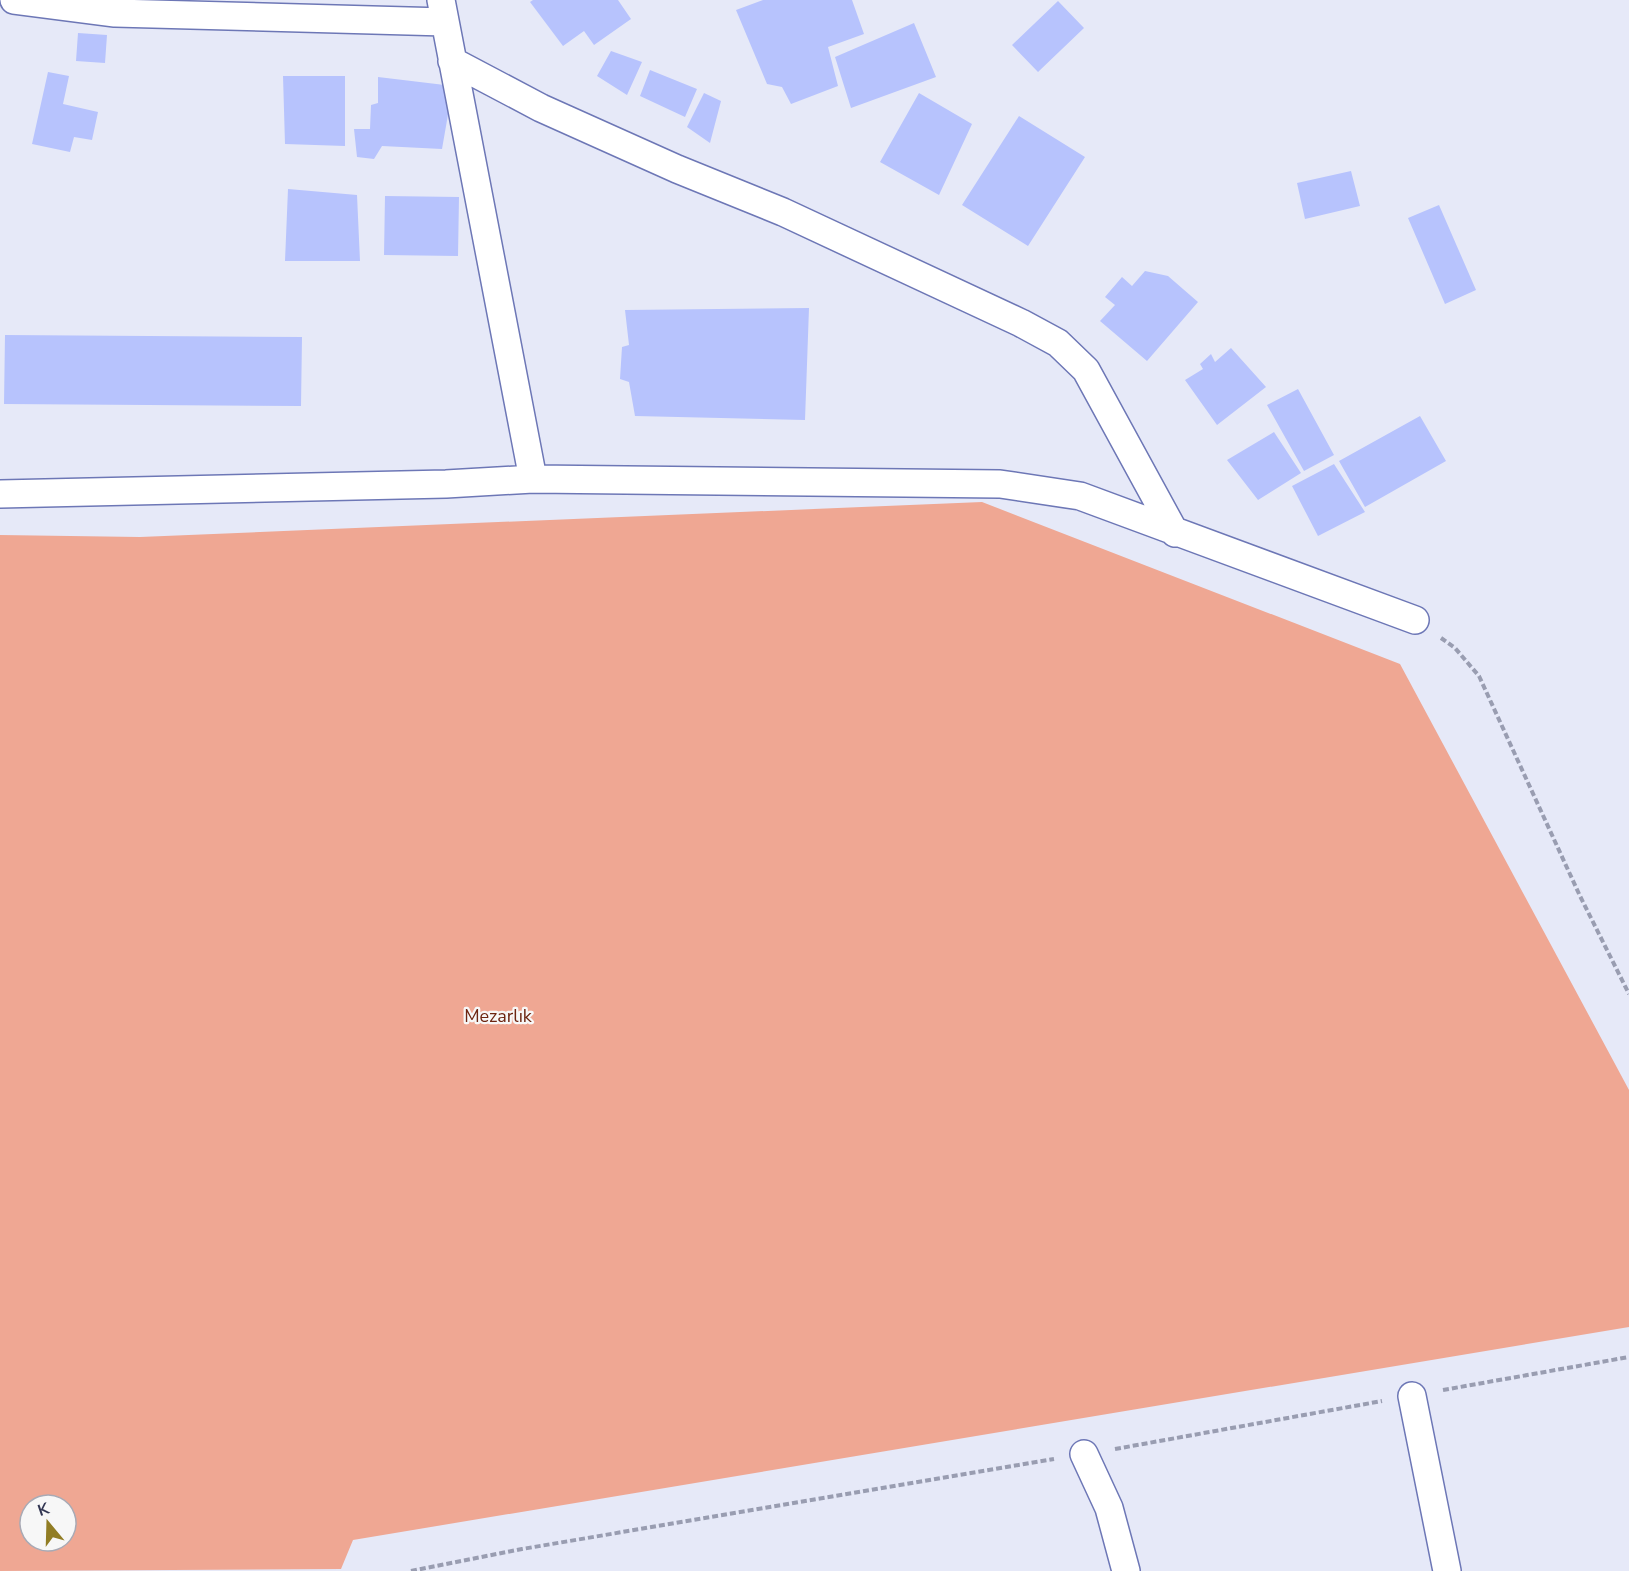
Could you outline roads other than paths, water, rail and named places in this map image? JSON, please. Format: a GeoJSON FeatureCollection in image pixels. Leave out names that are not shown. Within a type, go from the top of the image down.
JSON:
{"type":"FeatureCollection","features":[{"type":"Feature","properties":{"kind":"street"},"geometry":{"type":"LineString","coordinates":[[14,0],[115,13],[286,8],[443,11],[533,479]]}},
{"type":"Feature","properties":{"kind":"street"},"geometry":{"type":"LineString","coordinates":[[452,61],[541,108],[677,169],[783,212],[1021,323],[1058,343],[1086,370],[1175,533]]}},
{"type":"Feature","properties":{"kind":"street"},"geometry":{"type":"LineString","coordinates":[[0,494],[446,484],[533,479],[1000,484],[1080,496],[1415,620]]}},
{"type":"Feature","properties":{"kind":"street"},"geometry":{"type":"LineString","coordinates":[[1412,1396],[1447,1571]]}},
{"type":"Feature","properties":{"kind":"street"},"geometry":{"type":"LineString","coordinates":[[1084,1454],[1109,1508],[1126,1571]]}},
{"type":"Feature","properties":{"kind":"park label","name":"Mezarlık"},"geometry":{"type":"Point","coordinates":[498,1016]}}]}
